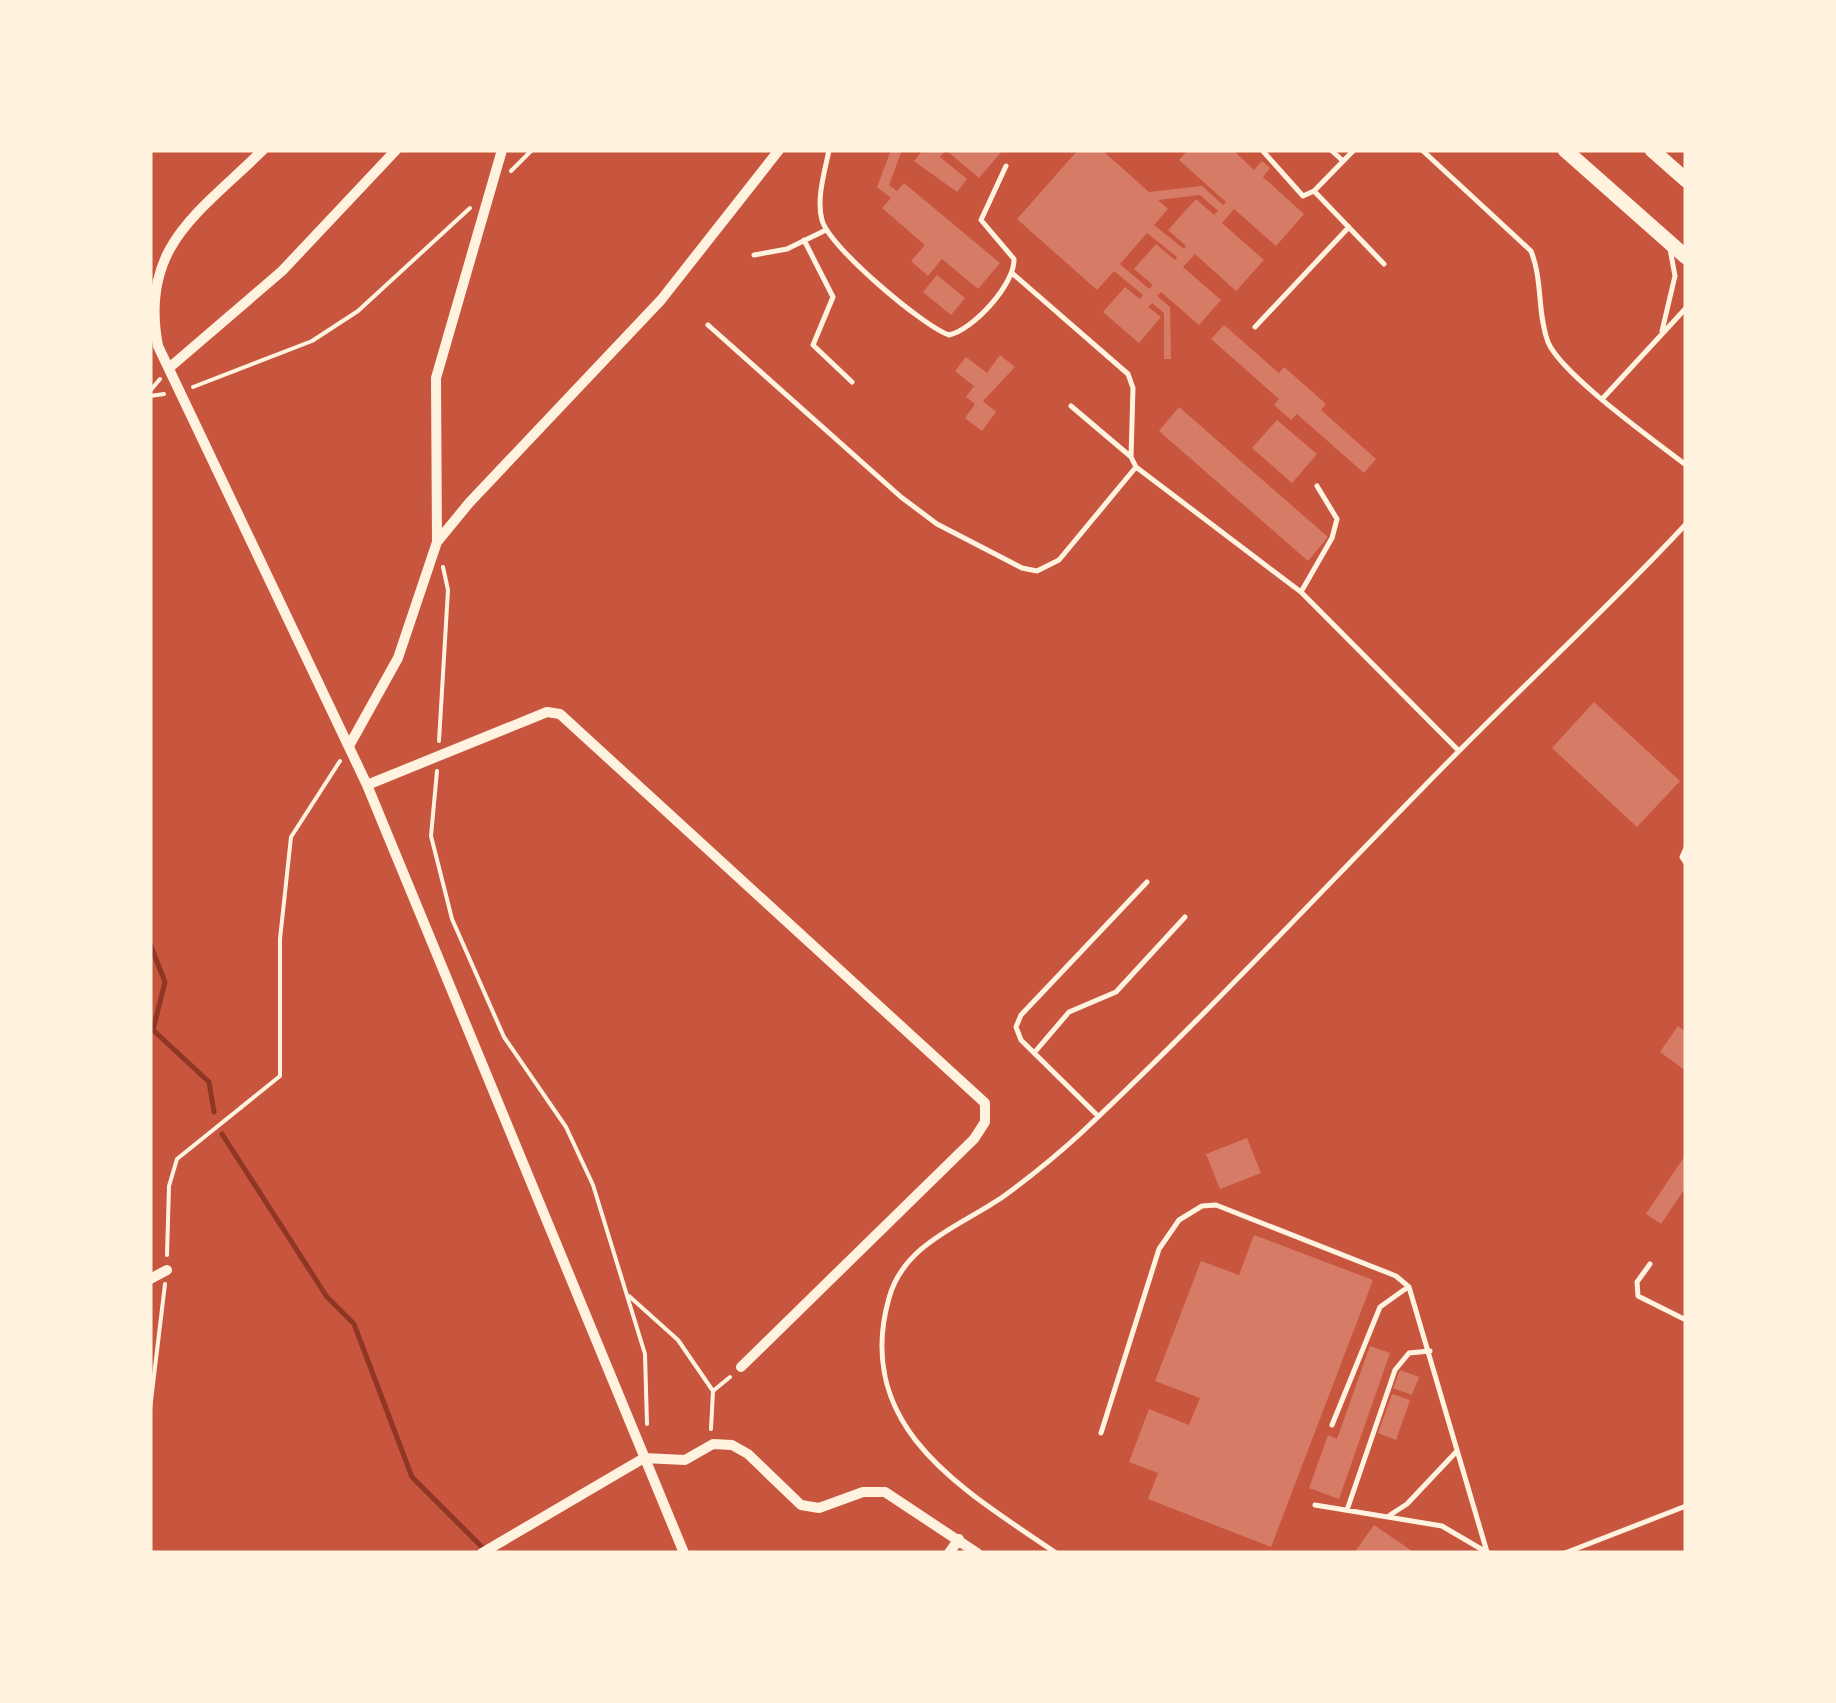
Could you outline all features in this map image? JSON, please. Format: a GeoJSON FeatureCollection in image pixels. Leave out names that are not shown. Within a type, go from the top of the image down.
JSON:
{"type":"FeatureCollection","features":[{"type":"Feature","properties":{"kind":"main road"},"geometry":{"type":"LineString","coordinates":[[1564,150],[1686,256]]}},
{"type":"Feature","properties":{"kind":"main road"},"geometry":{"type":"LineString","coordinates":[[1652,150],[1685,178]]}},
{"type":"Feature","properties":{"kind":"street"},"geometry":{"type":"LineString","coordinates":[[263,150],[179,232],[168,250],[151,309],[158,346],[367,786],[684,1553]]}},
{"type":"Feature","properties":{"kind":"street"},"geometry":{"type":"LineString","coordinates":[[169,368],[282,272],[396,150]]}},
{"type":"Feature","properties":{"kind":"street"},"geometry":{"type":"LineString","coordinates":[[349,746],[398,658],[437,542],[436,378],[502,150]]}},
{"type":"Feature","properties":{"kind":"street"},"geometry":{"type":"LineString","coordinates":[[437,542],[469,503],[661,300],[779,150]]}},
{"type":"Feature","properties":{"kind":"street"},"geometry":{"type":"LineString","coordinates":[[367,786],[546,712],[566,717],[985,1103],[987,1115],[974,1138],[741,1367]]}},
{"type":"Feature","properties":{"kind":"street"},"geometry":{"type":"LineString","coordinates":[[150,1279],[167,1270]]}},
{"type":"Feature","properties":{"kind":"street"},"geometry":{"type":"LineString","coordinates":[[482,1553],[644,1458],[685,1460],[713,1444],[732,1445],[748,1454],[795,1501],[809,1508],[863,1492],[885,1492],[977,1553]]}},
{"type":"Feature","properties":{"kind":"street"},"geometry":{"type":"LineString","coordinates":[[948,1553],[959,1539]]}},
{"type":"Feature","properties":{"kind":"lane"},"geometry":{"type":"LineString","coordinates":[[829,150],[821,208],[826,230],[851,259],[949,335],[968,328],[1012,274],[1014,259],[981,220],[1006,166]]}},
{"type":"Feature","properties":{"kind":"lane"},"geometry":{"type":"LineString","coordinates":[[1262,150],[1303,196],[1314,191],[1354,150]]}},
{"type":"Feature","properties":{"kind":"lane"},"geometry":{"type":"LineString","coordinates":[[1331,150],[1342,160]]}},
{"type":"Feature","properties":{"kind":"lane"},"geometry":{"type":"LineString","coordinates":[[1422,150],[1530,251],[1540,273],[1544,321],[1551,348],[1686,465]]}},
{"type":"Feature","properties":{"kind":"lane"},"geometry":{"type":"LineString","coordinates":[[1314,191],[1384,264]]}},
{"type":"Feature","properties":{"kind":"lane"},"geometry":{"type":"LineString","coordinates":[[1255,327],[1349,228]]}},
{"type":"Feature","properties":{"kind":"lane"},"geometry":{"type":"LineString","coordinates":[[754,255],[826,230]]}},
{"type":"Feature","properties":{"kind":"lane"},"geometry":{"type":"LineString","coordinates":[[804,240],[833,297],[812,345],[852,382]]}},
{"type":"Feature","properties":{"kind":"lane"},"geometry":{"type":"LineString","coordinates":[[1662,334],[1675,276],[1668,241]]}},
{"type":"Feature","properties":{"kind":"lane"},"geometry":{"type":"LineString","coordinates":[[1012,274],[1128,374],[1133,388],[1131,457]]}},
{"type":"Feature","properties":{"kind":"lane"},"geometry":{"type":"LineString","coordinates":[[1604,397],[1684,312]]}},
{"type":"Feature","properties":{"kind":"lane"},"geometry":{"type":"LineString","coordinates":[[708,325],[902,497],[938,524],[1022,568],[1038,571],[1059,560],[1136,467]]}},
{"type":"Feature","properties":{"kind":"lane"},"geometry":{"type":"LineString","coordinates":[[1071,406],[1131,457],[1136,467],[1300,592],[1459,751]]}},
{"type":"Feature","properties":{"kind":"lane"},"geometry":{"type":"LineString","coordinates":[[1300,592],[1332,538],[1336,519],[1317,486]]}},
{"type":"Feature","properties":{"kind":"lane"},"geometry":{"type":"LineString","coordinates":[[1056,1553],[925,1457],[894,1404],[884,1368],[884,1320],[890,1294],[905,1268],[940,1231],[1000,1198],[1098,1116],[1459,751],[1604,614],[1686,524]]}},
{"type":"Feature","properties":{"kind":"lane"},"geometry":{"type":"LineString","coordinates":[[1686,848],[1682,856],[1686,863]]}},
{"type":"Feature","properties":{"kind":"lane"},"geometry":{"type":"LineString","coordinates":[[1098,1116],[1034,1052],[1016,1027],[1021,1014],[1147,882]]}},
{"type":"Feature","properties":{"kind":"lane"},"geometry":{"type":"LineString","coordinates":[[1034,1052],[1069,1012],[1116,992],[1185,917]]}},
{"type":"Feature","properties":{"kind":"lane"},"geometry":{"type":"LineString","coordinates":[[1101,1433],[1158,1249],[1192,1211],[1216,1205],[1396,1276],[1409,1287],[1488,1552]]}},
{"type":"Feature","properties":{"kind":"lane"},"geometry":{"type":"LineString","coordinates":[[1650,1264],[1637,1282],[1638,1296],[1686,1320]]}},
{"type":"Feature","properties":{"kind":"lane"},"geometry":{"type":"LineString","coordinates":[[1332,1425],[1380,1308],[1409,1287]]}},
{"type":"Feature","properties":{"kind":"lane"},"geometry":{"type":"LineString","coordinates":[[1346,1510],[1395,1370],[1409,1353],[1430,1351]]}},
{"type":"Feature","properties":{"kind":"lane"},"geometry":{"type":"LineString","coordinates":[[1387,1516],[1407,1504],[1457,1451]]}},
{"type":"Feature","properties":{"kind":"lane"},"geometry":{"type":"LineString","coordinates":[[1315,1505],[1442,1526],[1488,1552]]}},
{"type":"Feature","properties":{"kind":"lane"},"geometry":{"type":"LineString","coordinates":[[1565,1553],[1686,1506]]}},
{"type":"Feature","properties":{"kind":"path"},"geometry":{"type":"LineString","coordinates":[[150,396],[180,392],[264,362],[312,340],[358,311],[532,150]]}},
{"type":"Feature","properties":{"kind":"path"},"geometry":{"type":"LineString","coordinates":[[437,542],[448,590],[431,836],[452,919],[504,1037],[566,1127],[594,1185],[645,1354],[647,1430]]}},
{"type":"Feature","properties":{"kind":"path"},"geometry":{"type":"LineString","coordinates":[[150,1409],[167,1270],[168,1186],[177,1159],[280,1076],[280,939],[290,838],[349,746]]}},
{"type":"Feature","properties":{"kind":"path"},"geometry":{"type":"LineString","coordinates":[[630,1296],[678,1340],[714,1391]]}},
{"type":"Feature","properties":{"kind":"path"},"geometry":{"type":"LineString","coordinates":[[713,1444],[708,1418],[714,1391],[741,1367]]}},
{"type":"Feature","properties":{"kind":"building"},"geometry":{"type":"Polygon","coordinates":[[[891,150],[902,150],[889,185],[897,191],[904,183],[1000,263],[978,289],[942,259],[928,276],[911,261],[925,245],[882,208],[891,198],[877,187],[891,150]]]}},
{"type":"Feature","properties":{"kind":"building"},"geometry":{"type":"Polygon","coordinates":[[[923,150],[946,150],[940,157],[967,179],[957,192],[914,161],[923,150]]]}},
{"type":"Feature","properties":{"kind":"building"},"geometry":{"type":"Polygon","coordinates":[[[946,150],[1003,150],[979,178],[946,150]]]}},
{"type":"Feature","properties":{"kind":"building"},"geometry":{"type":"Polygon","coordinates":[[[1078,150],[1102,150],[1149,192],[1202,186],[1223,205],[1226,202],[1179,160],[1188,150],[1233,150],[1254,170],[1262,161],[1270,168],[1263,177],[1304,214],[1276,246],[1234,209],[1222,223],[1264,260],[1236,291],[1195,254],[1183,267],[1221,300],[1199,325],[1161,292],[1157,296],[1170,307],[1171,359],[1164,359],[1164,313],[1152,303],[1148,307],[1161,317],[1139,343],[1103,312],[1125,287],[1140,299],[1143,295],[1114,271],[1097,290],[1017,219],[1078,150]],[[1200,195],[1158,200],[1168,209],[1154,225],[1184,249],[1186,246],[1168,230],[1196,199],[1214,215],[1218,211],[1200,195]],[[1147,233],[1120,264],[1149,289],[1153,285],[1134,269],[1156,244],[1175,260],[1177,257],[1147,233]]]}},
{"type":"Feature","properties":{"kind":"building"},"geometry":{"type":"Polygon","coordinates":[[[937,275],[965,298],[951,315],[923,292],[937,275]]]}},
{"type":"Feature","properties":{"kind":"building"},"geometry":{"type":"Polygon","coordinates":[[[1224,325],[1279,373],[1284,367],[1326,404],[1321,410],[1376,459],[1364,473],[1297,414],[1291,420],[1274,405],[1279,399],[1211,339],[1224,325]]]}},
{"type":"Feature","properties":{"kind":"building"},"geometry":{"type":"Polygon","coordinates":[[[1000,355],[1015,367],[983,401],[996,412],[982,431],[965,418],[975,404],[966,397],[974,386],[955,371],[966,357],[987,373],[1000,355]]]}},
{"type":"Feature","properties":{"kind":"building"},"geometry":{"type":"Polygon","coordinates":[[[1179,407],[1328,537],[1308,561],[1159,431],[1179,407]]]}},
{"type":"Feature","properties":{"kind":"building"},"geometry":{"type":"Polygon","coordinates":[[[1277,420],[1317,454],[1292,483],[1252,448],[1277,420]]]}},
{"type":"Feature","properties":{"kind":"building"},"geometry":{"type":"Polygon","coordinates":[[[1594,702],[1680,781],[1637,827],[1552,748],[1594,702]]]}},
{"type":"Feature","properties":{"kind":"building"},"geometry":{"type":"Polygon","coordinates":[[[1678,1026],[1686,1032],[1686,1071],[1660,1052],[1678,1026]]]}},
{"type":"Feature","properties":{"kind":"building"},"geometry":{"type":"Polygon","coordinates":[[[1247,1138],[1261,1173],[1220,1189],[1206,1154],[1247,1138]]]}},
{"type":"Feature","properties":{"kind":"building"},"geometry":{"type":"Polygon","coordinates":[[[1686,1154],[1686,1187],[1661,1224],[1646,1214],[1686,1154]]]}},
{"type":"Feature","properties":{"kind":"building"},"geometry":{"type":"Polygon","coordinates":[[[1254,1235],[1373,1280],[1271,1547],[1148,1499],[1158,1473],[1129,1462],[1149,1409],[1189,1425],[1200,1398],[1155,1381],[1201,1261],[1239,1275],[1254,1235]]]}},
{"type":"Feature","properties":{"kind":"building"},"geometry":{"type":"Polygon","coordinates":[[[1370,1346],[1390,1353],[1339,1499],[1309,1488],[1328,1435],[1337,1439],[1370,1346]]]}},
{"type":"Feature","properties":{"kind":"building"},"geometry":{"type":"Polygon","coordinates":[[[1400,1370],[1419,1377],[1412,1395],[1393,1388],[1400,1370]]]}},
{"type":"Feature","properties":{"kind":"building"},"geometry":{"type":"Polygon","coordinates":[[[1392,1394],[1410,1400],[1396,1440],[1378,1433],[1392,1394]]]}},
{"type":"Feature","properties":{"kind":"building"},"geometry":{"type":"Polygon","coordinates":[[[1374,1525],[1415,1553],[1354,1553],[1374,1525]]]}},
{"type":"Feature","properties":{"kind":"waterway"},"geometry":{"type":"LineString","coordinates":[[150,944],[165,982],[153,1030],[209,1082],[214,1112]]}},
{"type":"Feature","properties":{"kind":"waterway"},"geometry":{"type":"LineString","coordinates":[[222,1134],[327,1297],[354,1324],[412,1477],[486,1551]]}}]}
